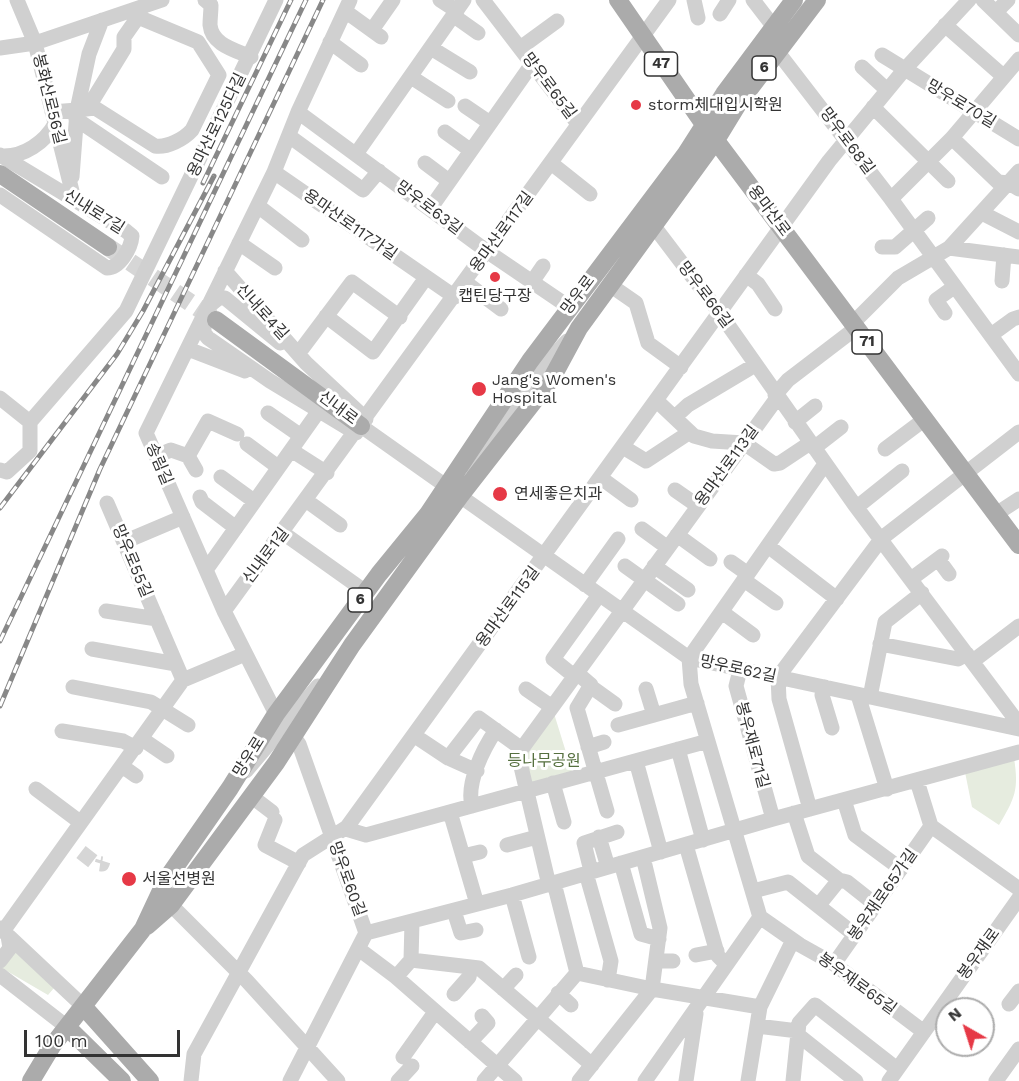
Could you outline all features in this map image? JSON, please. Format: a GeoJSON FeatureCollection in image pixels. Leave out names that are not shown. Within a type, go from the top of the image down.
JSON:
{"type":"FeatureCollection","features":[{"type":"Feature","properties":{"kind":"main road","name":"용마산로"},"geometry":{"type":"LineString","coordinates":[[618,0],[711,133],[1019,545]]}},
{"type":"Feature","properties":{"kind":"main road","name":"망우로"},"geometry":{"type":"LineString","coordinates":[[143,929],[166,880],[230,788],[276,714],[366,592],[552,378],[579,328],[653,225],[711,133],[724,94],[794,0]]}},
{"type":"Feature","properties":{"kind":"main road","name":"망우로"},"geometry":{"type":"LineString","coordinates":[[30,1080],[83,1006],[143,929],[171,905],[294,737],[453,492],[468,451],[569,307],[711,133],[738,104],[817,0]]}},
{"type":"Feature","properties":{"kind":"main road"},"geometry":{"type":"LineString","coordinates":[[1,161],[108,247]]}},
{"type":"Feature","properties":{"kind":"main road","name":"신내로"},"geometry":{"type":"LineString","coordinates":[[209,315],[361,426]]}},
{"type":"Feature","properties":{"kind":"main road"},"geometry":{"type":"LineString","coordinates":[[83,1006],[150,1081]]}},
{"type":"Feature","properties":{"kind":"main road"},"geometry":{"type":"LineString","coordinates":[[67,1028],[122,1081]]}},
{"type":"Feature","properties":{"kind":"street","name":"봉화산로56길"},"geometry":{"type":"LineString","coordinates":[[17,0],[35,43],[73,195]]}},
{"type":"Feature","properties":{"kind":"street"},"geometry":{"type":"LineString","coordinates":[[0,48],[35,43],[162,0]]}},
{"type":"Feature","properties":{"kind":"street","name":"용마산로125다길"},"geometry":{"type":"LineString","coordinates":[[30,422],[126,311],[251,57],[276,0]]}},
{"type":"Feature","properties":{"kind":"street","name":"송림길"},"geometry":{"type":"LineString","coordinates":[[276,714],[225,612],[146,433],[188,349],[209,315],[225,271],[274,172],[298,112],[347,5],[376,34],[393,0]]}},
{"type":"Feature","properties":{"kind":"street"},"geometry":{"type":"LineString","coordinates":[[440,0],[458,9],[478,33]]}},
{"type":"Feature","properties":{"kind":"street","name":"망우로65길"},"geometry":{"type":"LineString","coordinates":[[483,0],[578,124]]}},
{"type":"Feature","properties":{"kind":"street","name":"용마산로117길"},"geometry":{"type":"LineString","coordinates":[[361,426],[669,0]]}},
{"type":"Feature","properties":{"kind":"street"},"geometry":{"type":"LineString","coordinates":[[694,0],[698,18]]}},
{"type":"Feature","properties":{"kind":"street"},"geometry":{"type":"LineString","coordinates":[[720,14],[729,0]]}},
{"type":"Feature","properties":{"kind":"street"},"geometry":{"type":"LineString","coordinates":[[753,0],[773,26]]}},
{"type":"Feature","properties":{"kind":"street","name":"용마산로115길"},"geometry":{"type":"LineString","coordinates":[[299,863],[312,848],[346,829],[846,139],[904,70],[969,0]]}},
{"type":"Feature","properties":{"kind":"street"},"geometry":{"type":"LineString","coordinates":[[983,0],[1019,34]]}},
{"type":"Feature","properties":{"kind":"street"},"geometry":{"type":"LineString","coordinates":[[996,12],[1008,0]]}},
{"type":"Feature","properties":{"kind":"street"},"geometry":{"type":"LineString","coordinates":[[211,2],[210,22],[214,38],[251,57]]}},
{"type":"Feature","properties":{"kind":"street"},"geometry":{"type":"LineString","coordinates":[[356,154],[458,9]]}},
{"type":"Feature","properties":{"kind":"street"},"geometry":{"type":"LineString","coordinates":[[1,161],[39,143],[53,118],[76,115],[95,108],[155,146],[161,147],[187,136],[192,130],[219,75],[198,42],[138,17],[124,37],[124,49],[94,98],[76,115]]}},
{"type":"Feature","properties":{"kind":"street"},"geometry":{"type":"LineString","coordinates":[[73,195],[76,115],[89,54],[102,20]]}},
{"type":"Feature","properties":{"kind":"street","name":"망우로65길"},"geometry":{"type":"LineString","coordinates":[[520,48],[557,21]]}},
{"type":"Feature","properties":{"kind":"street"},"geometry":{"type":"LineString","coordinates":[[945,25],[1003,76]]}},
{"type":"Feature","properties":{"kind":"street"},"geometry":{"type":"LineString","coordinates":[[330,42],[361,65]]}},
{"type":"Feature","properties":{"kind":"street"},"geometry":{"type":"LineString","coordinates":[[431,48],[470,72]]}},
{"type":"Feature","properties":{"kind":"street","name":"망우로68길"},"geometry":{"type":"LineString","coordinates":[[777,51],[891,199],[1019,374]]}},
{"type":"Feature","properties":{"kind":"street","name":"망우로70길"},"geometry":{"type":"LineString","coordinates":[[882,55],[1019,139]]}},
{"type":"Feature","properties":{"kind":"street"},"geometry":{"type":"LineString","coordinates":[[891,199],[952,138],[1019,59]]}},
{"type":"Feature","properties":{"kind":"street"},"geometry":{"type":"LineString","coordinates":[[430,208],[532,64]]}},
{"type":"Feature","properties":{"kind":"street"},"geometry":{"type":"LineString","coordinates":[[862,67],[887,90]]}},
{"type":"Feature","properties":{"kind":"street"},"geometry":{"type":"LineString","coordinates":[[411,77],[448,101]]}},
{"type":"Feature","properties":{"kind":"street"},"geometry":{"type":"LineString","coordinates":[[465,106],[489,123]]}},
{"type":"Feature","properties":{"kind":"street"},"geometry":{"type":"LineString","coordinates":[[873,107],[948,181]]}},
{"type":"Feature","properties":{"kind":"street","name":"망우로63길"},"geometry":{"type":"LineString","coordinates":[[298,112],[488,252],[569,307]]}},
{"type":"Feature","properties":{"kind":"street","name":"봉화산로56길"},"geometry":{"type":"LineString","coordinates":[[76,115],[162,177]]}},
{"type":"Feature","properties":{"kind":"street"},"geometry":{"type":"LineString","coordinates":[[446,132],[470,150]]}},
{"type":"Feature","properties":{"kind":"street","name":"망우로63길"},"geometry":{"type":"LineString","coordinates":[[289,136],[363,190],[379,171]]}},
{"type":"Feature","properties":{"kind":"street"},"geometry":{"type":"LineString","coordinates":[[952,138],[998,182],[1014,186]]}},
{"type":"Feature","properties":{"kind":"street","name":"신내로7길"},"geometry":{"type":"LineString","coordinates":[[1,161],[73,195],[132,238],[120,262],[112,268],[107,268],[1,197]]}},
{"type":"Feature","properties":{"kind":"street"},"geometry":{"type":"LineString","coordinates":[[425,163],[448,181]]}},
{"type":"Feature","properties":{"kind":"street"},"geometry":{"type":"LineString","coordinates":[[551,163],[591,194]]}},
{"type":"Feature","properties":{"kind":"street","name":"용마산로113길"},"geometry":{"type":"LineString","coordinates":[[522,749],[788,380],[854,326],[898,278],[949,248],[982,213],[1014,186],[1019,171]]}},
{"type":"Feature","properties":{"kind":"street","name":"용마산로117가길"},"geometry":{"type":"LineString","coordinates":[[274,172],[454,297]]}},
{"type":"Feature","properties":{"kind":"street"},"geometry":{"type":"LineString","coordinates":[[258,206],[302,240]]}},
{"type":"Feature","properties":{"kind":"street"},"geometry":{"type":"LineString","coordinates":[[982,213],[1019,232]]}},
{"type":"Feature","properties":{"kind":"street"},"geometry":{"type":"LineString","coordinates":[[882,247],[894,248],[915,232],[928,218]]}},
{"type":"Feature","properties":{"kind":"street","name":"망우로66길"},"geometry":{"type":"LineString","coordinates":[[653,225],[719,312],[825,464],[1019,724]]}},
{"type":"Feature","properties":{"kind":"street"},"geometry":{"type":"LineString","coordinates":[[132,238],[156,249]]}},
{"type":"Feature","properties":{"kind":"street"},"geometry":{"type":"LineString","coordinates":[[239,243],[275,268]]}},
{"type":"Feature","properties":{"kind":"street"},"geometry":{"type":"LineString","coordinates":[[949,248],[1012,256],[1002,281]]}},
{"type":"Feature","properties":{"kind":"street"},"geometry":{"type":"LineString","coordinates":[[532,282],[543,266]]}},
{"type":"Feature","properties":{"kind":"street","name":"신내로4길"},"geometry":{"type":"LineString","coordinates":[[225,271],[361,426]]}},
{"type":"Feature","properties":{"kind":"street"},"geometry":{"type":"LineString","coordinates":[[746,275],[758,284],[775,309]]}},
{"type":"Feature","properties":{"kind":"street"},"geometry":{"type":"LineString","coordinates":[[326,316],[373,352],[426,279]]}},
{"type":"Feature","properties":{"kind":"street","name":"망우로"},"geometry":{"type":"LineString","coordinates":[[615,279],[638,307],[648,343],[681,368]]}},
{"type":"Feature","properties":{"kind":"street","name":"신내로4길"},"geometry":{"type":"LineString","coordinates":[[302,359],[326,316],[352,282],[400,316]]}},
{"type":"Feature","properties":{"kind":"street"},"geometry":{"type":"LineString","coordinates":[[465,282],[501,309]]}},
{"type":"Feature","properties":{"kind":"street"},"geometry":{"type":"LineString","coordinates":[[945,313],[936,300],[954,287]]}},
{"type":"Feature","properties":{"kind":"street"},"geometry":{"type":"LineString","coordinates":[[302,359],[225,298],[219,298],[209,315],[206,337],[318,412],[361,426]]}},
{"type":"Feature","properties":{"kind":"street"},"geometry":{"type":"LineString","coordinates":[[991,335],[1012,319],[1019,317]]}},
{"type":"Feature","properties":{"kind":"street"},"geometry":{"type":"LineString","coordinates":[[188,349],[270,381]]}},
{"type":"Feature","properties":{"kind":"street"},"geometry":{"type":"LineString","coordinates":[[675,417],[691,403],[755,365]]}},
{"type":"Feature","properties":{"kind":"street"},"geometry":{"type":"LineString","coordinates":[[0,398],[30,422],[30,452],[7,472],[0,470]]}},
{"type":"Feature","properties":{"kind":"street"},"geometry":{"type":"LineString","coordinates":[[657,401],[698,438],[744,443],[776,465],[841,427]]}},
{"type":"Feature","properties":{"kind":"street"},"geometry":{"type":"LineString","coordinates":[[795,422],[815,406]]}},
{"type":"Feature","properties":{"kind":"street"},"geometry":{"type":"LineString","coordinates":[[206,570],[318,412]]}},
{"type":"Feature","properties":{"kind":"street"},"geometry":{"type":"LineString","coordinates":[[268,413],[301,436]]}},
{"type":"Feature","properties":{"kind":"street"},"geometry":{"type":"LineString","coordinates":[[885,449],[925,419]]}},
{"type":"Feature","properties":{"kind":"street"},"geometry":{"type":"LineString","coordinates":[[188,456],[206,422],[242,439],[279,467]]}},
{"type":"Feature","properties":{"kind":"street","name":"신내로1길"},"geometry":{"type":"LineString","coordinates":[[225,612],[361,426]]}},
{"type":"Feature","properties":{"kind":"street","name":"신내로"},"geometry":{"type":"LineString","coordinates":[[361,426],[453,492]]}},
{"type":"Feature","properties":{"kind":"street"},"geometry":{"type":"LineString","coordinates":[[623,447],[646,461],[690,432]]}},
{"type":"Feature","properties":{"kind":"street"},"geometry":{"type":"LineString","coordinates":[[810,809],[779,699],[778,677],[882,538],[1019,432]]}},
{"type":"Feature","properties":{"kind":"street"},"geometry":{"type":"LineString","coordinates":[[156,456],[171,450],[188,456],[196,470]]}},
{"type":"Feature","properties":{"kind":"street"},"geometry":{"type":"LineString","coordinates":[[291,450],[327,473]]}},
{"type":"Feature","properties":{"kind":"street"},"geometry":{"type":"LineString","coordinates":[[645,1081],[760,916],[691,684],[689,658],[825,464]]}},
{"type":"Feature","properties":{"kind":"street"},"geometry":{"type":"LineString","coordinates":[[857,507],[903,471]]}},
{"type":"Feature","properties":{"kind":"street"},"geometry":{"type":"LineString","coordinates":[[221,477],[254,501]]}},
{"type":"Feature","properties":{"kind":"street"},"geometry":{"type":"LineString","coordinates":[[601,478],[631,500]]}},
{"type":"Feature","properties":{"kind":"street"},"geometry":{"type":"LineString","coordinates":[[675,490],[698,506]]}},
{"type":"Feature","properties":{"kind":"street","name":"망우로62길"},"geometry":{"type":"LineString","coordinates":[[453,492],[689,658],[1019,729]]}},
{"type":"Feature","properties":{"kind":"street"},"geometry":{"type":"LineString","coordinates":[[200,497],[202,502],[236,528]]}},
{"type":"Feature","properties":{"kind":"street"},"geometry":{"type":"LineString","coordinates":[[996,514],[1019,499]]}},
{"type":"Feature","properties":{"kind":"street"},"geometry":{"type":"LineString","coordinates":[[307,501],[340,525]]}},
{"type":"Feature","properties":{"kind":"street","name":"망우로55길"},"geometry":{"type":"LineString","coordinates":[[107,503],[183,680]]}},
{"type":"Feature","properties":{"kind":"street"},"geometry":{"type":"LineString","coordinates":[[124,542],[183,517]]}},
{"type":"Feature","properties":{"kind":"street"},"geometry":{"type":"LineString","coordinates":[[642,529],[710,559]]}},
{"type":"Feature","properties":{"kind":"street"},"geometry":{"type":"LineString","coordinates":[[283,532],[366,592]]}},
{"type":"Feature","properties":{"kind":"street"},"geometry":{"type":"LineString","coordinates":[[585,585],[618,539]]}},
{"type":"Feature","properties":{"kind":"street"},"geometry":{"type":"LineString","coordinates":[[768,546],[837,598]]}},
{"type":"Feature","properties":{"kind":"street"},"geometry":{"type":"LineString","coordinates":[[912,579],[940,557],[949,573]]}},
{"type":"Feature","properties":{"kind":"street"},"geometry":{"type":"LineString","coordinates":[[731,562],[776,603]]}},
{"type":"Feature","properties":{"kind":"street"},"geometry":{"type":"LineString","coordinates":[[625,566],[678,604]]}},
{"type":"Feature","properties":{"kind":"street"},"geometry":{"type":"LineString","coordinates":[[654,566],[688,590]]}},
{"type":"Feature","properties":{"kind":"street"},"geometry":{"type":"LineString","coordinates":[[887,789],[864,696],[885,622],[922,593]]}},
{"type":"Feature","properties":{"kind":"street"},"geometry":{"type":"LineString","coordinates":[[599,595],[553,659],[615,704]]}},
{"type":"Feature","properties":{"kind":"street","name":"망우로55길"},"geometry":{"type":"LineString","coordinates":[[106,610],[157,619]]}},
{"type":"Feature","properties":{"kind":"street"},"geometry":{"type":"LineString","coordinates":[[722,612],[753,635]]}},
{"type":"Feature","properties":{"kind":"street"},"geometry":{"type":"LineString","coordinates":[[880,644],[958,659],[970,658],[1019,627]]}},
{"type":"Feature","properties":{"kind":"street"},"geometry":{"type":"LineString","coordinates":[[230,788],[264,753],[352,645]]}},
{"type":"Feature","properties":{"kind":"street"},"geometry":{"type":"LineString","coordinates":[[92,650],[176,664]]}},
{"type":"Feature","properties":{"kind":"street"},"geometry":{"type":"LineString","coordinates":[[4,931],[183,680],[245,654]]}},
{"type":"Feature","properties":{"kind":"street","name":"봉우재로71길"},"geometry":{"type":"LineString","coordinates":[[740,670],[736,686],[773,819]]}},
{"type":"Feature","properties":{"kind":"street"},"geometry":{"type":"LineString","coordinates":[[590,686],[577,708],[607,811]]}},
{"type":"Feature","properties":{"kind":"street"},"geometry":{"type":"LineString","coordinates":[[72,687],[151,702],[188,725]]}},
{"type":"Feature","properties":{"kind":"street"},"geometry":{"type":"LineString","coordinates":[[825,687],[822,696],[832,728]]}},
{"type":"Feature","properties":{"kind":"street"},"geometry":{"type":"LineString","coordinates":[[646,688],[654,715]]}},
{"type":"Feature","properties":{"kind":"street"},"geometry":{"type":"LineString","coordinates":[[526,689],[552,707]]}},
{"type":"Feature","properties":{"kind":"street"},"geometry":{"type":"LineString","coordinates":[[618,725],[697,703]]}},
{"type":"Feature","properties":{"kind":"street"},"geometry":{"type":"LineString","coordinates":[[448,758],[477,719],[522,749],[518,753],[525,791],[577,973]]}},
{"type":"Feature","properties":{"kind":"street"},"geometry":{"type":"LineString","coordinates":[[472,806],[469,790],[496,730]]}},
{"type":"Feature","properties":{"kind":"street"},"geometry":{"type":"LineString","coordinates":[[62,731],[139,743],[167,756]]}},
{"type":"Feature","properties":{"kind":"street"},"geometry":{"type":"LineString","coordinates":[[415,736],[448,758],[477,771]]}},
{"type":"Feature","properties":{"kind":"street","name":"망우로60길"},"geometry":{"type":"LineString","coordinates":[[290,1081],[360,950],[366,933],[299,744],[294,737]]}},
{"type":"Feature","properties":{"kind":"street"},"geometry":{"type":"LineString","coordinates":[[346,829],[366,835],[708,741]]}},
{"type":"Feature","properties":{"kind":"street"},"geometry":{"type":"LineString","coordinates":[[588,747],[604,742]]}},
{"type":"Feature","properties":{"kind":"street"},"geometry":{"type":"LineString","coordinates":[[678,749],[703,840]]}},
{"type":"Feature","properties":{"kind":"street"},"geometry":{"type":"LineString","coordinates":[[366,933],[552,884],[794,813],[1019,752]]}},
{"type":"Feature","properties":{"kind":"street"},"geometry":{"type":"LineString","coordinates":[[636,761],[661,852]]}},
{"type":"Feature","properties":{"kind":"street"},"geometry":{"type":"LineString","coordinates":[[122,766],[136,776]]}},
{"type":"Feature","properties":{"kind":"street"},"geometry":{"type":"LineString","coordinates":[[917,781],[931,826],[1019,889]]}},
{"type":"Feature","properties":{"kind":"street"},"geometry":{"type":"LineString","coordinates":[[553,783],[564,822]]}},
{"type":"Feature","properties":{"kind":"street"},"geometry":{"type":"LineString","coordinates":[[36,789],[80,822]]}},
{"type":"Feature","properties":{"kind":"street","name":"망우로"},"geometry":{"type":"LineString","coordinates":[[251,796],[274,816],[265,845],[299,863]]}},
{"type":"Feature","properties":{"kind":"street"},"geometry":{"type":"LineString","coordinates":[[844,800],[855,835],[901,869]]}},
{"type":"Feature","properties":{"kind":"street"},"geometry":{"type":"LineString","coordinates":[[450,812],[477,904]]}},
{"type":"Feature","properties":{"kind":"street"},"geometry":{"type":"LineString","coordinates":[[794,813],[808,856],[876,905]]}},
{"type":"Feature","properties":{"kind":"street","name":"봉우재로65가길"},"geometry":{"type":"LineString","coordinates":[[834,964],[931,826]]}},
{"type":"Feature","properties":{"kind":"street"},"geometry":{"type":"LineString","coordinates":[[608,980],[609,956],[588,872],[584,844],[617,832]]}},
{"type":"Feature","properties":{"kind":"street"},"geometry":{"type":"LineString","coordinates":[[507,845],[537,837]]}},
{"type":"Feature","properties":{"kind":"street"},"geometry":{"type":"LineString","coordinates":[[599,837],[614,865],[640,934],[659,939]]}},
{"type":"Feature","properties":{"kind":"street"},"geometry":{"type":"LineString","coordinates":[[686,845],[717,951],[726,964]]}},
{"type":"Feature","properties":{"kind":"street"},"geometry":{"type":"LineString","coordinates":[[463,856],[480,852]]}},
{"type":"Feature","properties":{"kind":"street"},"geometry":{"type":"LineString","coordinates":[[579,1081],[652,989],[660,924],[643,857]]}},
{"type":"Feature","properties":{"kind":"street"},"geometry":{"type":"LineString","coordinates":[[191,1081],[194,1054],[299,863]]}},
{"type":"Feature","properties":{"kind":"street"},"geometry":{"type":"LineString","coordinates":[[818,906],[839,880]]}},
{"type":"Feature","properties":{"kind":"street"},"geometry":{"type":"LineString","coordinates":[[753,891],[788,882],[855,935]]}},
{"type":"Feature","properties":{"kind":"street"},"geometry":{"type":"LineString","coordinates":[[512,895],[529,957]]}},
{"type":"Feature","properties":{"kind":"street","name":"봉우재로"},"geometry":{"type":"LineString","coordinates":[[793,1081],[801,1019],[816,1006],[893,1075],[1019,898]]}},
{"type":"Feature","properties":{"kind":"street"},"geometry":{"type":"LineString","coordinates":[[171,905],[239,973],[338,1081]]}},
{"type":"Feature","properties":{"kind":"street"},"geometry":{"type":"LineString","coordinates":[[454,910],[461,933],[476,930]]}},
{"type":"Feature","properties":{"kind":"street","name":"봉우재로65길"},"geometry":{"type":"LineString","coordinates":[[760,916],[793,940],[834,964],[924,1032]]}},
{"type":"Feature","properties":{"kind":"street"},"geometry":{"type":"LineString","coordinates":[[396,977],[411,960],[412,922]]}},
{"type":"Feature","properties":{"kind":"street"},"geometry":{"type":"LineString","coordinates":[[0,961],[9,948],[4,931]]}},
{"type":"Feature","properties":{"kind":"street"},"geometry":{"type":"LineString","coordinates":[[4,931],[83,1006]]}},
{"type":"Feature","properties":{"kind":"street"},"geometry":{"type":"LineString","coordinates":[[748,1081],[760,1006],[793,940]]}},
{"type":"Feature","properties":{"kind":"street"},"geometry":{"type":"LineString","coordinates":[[360,950],[396,977],[514,1081]]}},
{"type":"Feature","properties":{"kind":"street"},"geometry":{"type":"LineString","coordinates":[[696,955],[717,951]]}},
{"type":"Feature","properties":{"kind":"street"},"geometry":{"type":"LineString","coordinates":[[411,960],[479,968],[592,1065]]}},
{"type":"Feature","properties":{"kind":"street"},"geometry":{"type":"LineString","coordinates":[[656,960],[673,960]]}},
{"type":"Feature","properties":{"kind":"street"},"geometry":{"type":"LineString","coordinates":[[454,994],[469,977],[471,967]]}},
{"type":"Feature","properties":{"kind":"street"},"geometry":{"type":"LineString","coordinates":[[577,973],[652,989],[700,1005],[760,1006]]}},
{"type":"Feature","properties":{"kind":"street"},"geometry":{"type":"LineString","coordinates":[[483,1081],[577,973]]}},
{"type":"Feature","properties":{"kind":"street"},"geometry":{"type":"LineString","coordinates":[[0,975],[67,1028]]}},
{"type":"Feature","properties":{"kind":"street"},"geometry":{"type":"LineString","coordinates":[[503,989],[516,975]]}},
{"type":"Feature","properties":{"kind":"street"},"geometry":{"type":"LineString","coordinates":[[1009,1004],[1019,991]]}},
{"type":"Feature","properties":{"kind":"street"},"geometry":{"type":"LineString","coordinates":[[558,993],[571,1005]]}},
{"type":"Feature","properties":{"kind":"street"},"geometry":{"type":"LineString","coordinates":[[686,1081],[700,1005]]}},
{"type":"Feature","properties":{"kind":"street"},"geometry":{"type":"LineString","coordinates":[[398,1081],[435,1012]]}},
{"type":"Feature","properties":{"kind":"street"},"geometry":{"type":"LineString","coordinates":[[470,1042],[488,1023],[482,1016]]}},
{"type":"Feature","properties":{"kind":"street"},"geometry":{"type":"LineString","coordinates":[[757,1026],[798,1033],[856,1081]]}},
{"type":"Feature","properties":{"kind":"street"},"geometry":{"type":"LineString","coordinates":[[521,1037],[533,1047]]}},
{"type":"Feature","properties":{"kind":"street"},"geometry":{"type":"LineString","coordinates":[[996,1081],[1019,1049]]}},
{"type":"Feature","properties":{"kind":"green space","name":"등나무공원"},"geometry":{"type":"Polygon","coordinates":[[[552,707],[574,778],[526,791],[518,754],[552,707]]]}},
{"type":"Feature","properties":{"kind":"green space"},"geometry":{"type":"Polygon","coordinates":[[[1014,758],[1016,786],[1009,808],[999,825],[972,807],[965,772],[1014,758]]]}},
{"type":"Feature","properties":{"kind":"green space"},"geometry":{"type":"Polygon","coordinates":[[[12,949],[54,988],[48,995],[0,967],[12,949]]]}},
{"type":"Feature","properties":{"kind":"tunnel"},"geometry":{"type":"LineString","coordinates":[[108,247],[216,320]]}},
{"type":"Feature","properties":{"kind":"tunnel"},"geometry":{"type":"LineString","coordinates":[[81,852],[95,863],[102,864],[103,861]]}},
{"type":"Feature","properties":{"kind":"railway"},"geometry":{"type":"LineString","coordinates":[[203,183],[291,0]]}},
{"type":"Feature","properties":{"kind":"railway"},"geometry":{"type":"LineString","coordinates":[[0,641],[306,0]]}},
{"type":"Feature","properties":{"kind":"railway"},"geometry":{"type":"LineString","coordinates":[[0,706],[100,469],[323,0]]}},
{"type":"Feature","properties":{"kind":"railway"},"geometry":{"type":"LineString","coordinates":[[0,508],[117,354],[143,311],[214,176]]}},
{"type":"Feature","properties":{"kind":"place","name":"storm체대입시학원"},"geometry":{"type":"Point","coordinates":[636,105]}},
{"type":"Feature","properties":{"kind":"place","name":"캡틴당구장"},"geometry":{"type":"Point","coordinates":[495,277]}},
{"type":"Feature","properties":{"kind":"place","name":"Jang's Women's Hospital"},"geometry":{"type":"Point","coordinates":[479,389]}},
{"type":"Feature","properties":{"kind":"place","name":"연세좋은치과"},"geometry":{"type":"Point","coordinates":[500,494]}},
{"type":"Feature","properties":{"kind":"place","name":"서울선병원"},"geometry":{"type":"Point","coordinates":[129,879]}}]}
